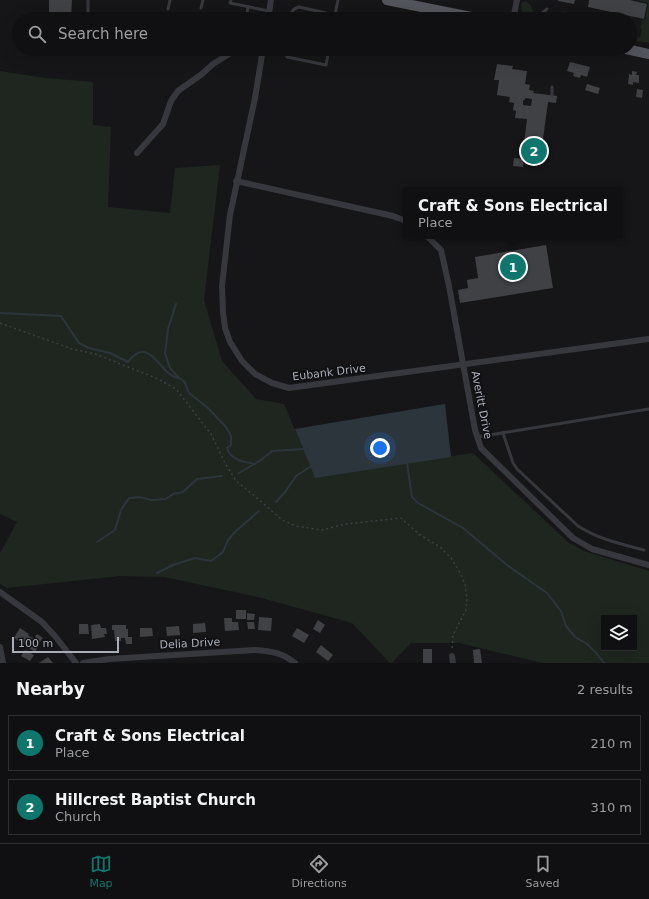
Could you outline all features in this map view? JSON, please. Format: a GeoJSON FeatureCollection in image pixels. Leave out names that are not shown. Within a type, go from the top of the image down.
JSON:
{"type":"FeatureCollection","features":[{"type":"Feature","properties":{"kind":"main road"},"geometry":{"type":"LineString","coordinates":[[387,0],[446,12]]}},
{"type":"Feature","properties":{"kind":"main road"},"geometry":{"type":"LineString","coordinates":[[637,51],[649,54]]}},
{"type":"Feature","properties":{"kind":"street"},"geometry":{"type":"LineString","coordinates":[[269,11],[271,0]]}},
{"type":"Feature","properties":{"kind":"street"},"geometry":{"type":"LineString","coordinates":[[514,12],[517,0]]}},
{"type":"Feature","properties":{"kind":"street"},"geometry":{"type":"LineString","coordinates":[[137,153],[163,124],[171,101],[178,91],[226,56]]}},
{"type":"Feature","properties":{"kind":"street","name":"Eubank Drive"},"geometry":{"type":"LineString","coordinates":[[262,56],[255,98],[236,181],[230,215],[222,286],[225,328],[230,342],[242,361],[255,374],[272,384],[289,388],[649,340]]}},
{"type":"Feature","properties":{"kind":"street"},"geometry":{"type":"LineString","coordinates":[[236,181],[393,216],[403,220]]}},
{"type":"Feature","properties":{"kind":"street","name":"Averitt Drive"},"geometry":{"type":"LineString","coordinates":[[430,239],[441,250],[477,437],[481,448],[574,538],[592,549],[649,565]]}},
{"type":"Feature","properties":{"kind":"street"},"geometry":{"type":"LineString","coordinates":[[0,592],[42,622],[76,663]]}},
{"type":"Feature","properties":{"kind":"street"},"geometry":{"type":"LineString","coordinates":[[0,647],[3,663]]}},
{"type":"Feature","properties":{"kind":"street","name":"Delia Drive"},"geometry":{"type":"LineString","coordinates":[[83,663],[109,659],[255,650],[279,653],[287,656],[295,663]]}},
{"type":"Feature","properties":{"kind":"lane"},"geometry":{"type":"LineString","coordinates":[[88,0],[88,12]]}},
{"type":"Feature","properties":{"kind":"lane"},"geometry":{"type":"LineString","coordinates":[[168,9],[170,0]]}},
{"type":"Feature","properties":{"kind":"lane"},"geometry":{"type":"LineString","coordinates":[[201,8],[203,0]]}},
{"type":"Feature","properties":{"kind":"lane"},"geometry":{"type":"LineString","coordinates":[[231,0],[230,3],[269,11]]}},
{"type":"Feature","properties":{"kind":"lane"},"geometry":{"type":"LineString","coordinates":[[336,12],[338,0]]}},
{"type":"Feature","properties":{"kind":"lane"},"geometry":{"type":"LineString","coordinates":[[247,12],[248,7]]}},
{"type":"Feature","properties":{"kind":"lane"},"geometry":{"type":"LineString","coordinates":[[291,12],[299,7],[322,12]]}},
{"type":"Feature","properties":{"kind":"lane"},"geometry":{"type":"LineString","coordinates":[[543,12],[547,8]]}},
{"type":"Feature","properties":{"kind":"lane"},"geometry":{"type":"LineString","coordinates":[[286,56],[326,65],[328,56]]}},
{"type":"Feature","properties":{"kind":"lane"},"geometry":{"type":"LineString","coordinates":[[552,87],[552,96]]}},
{"type":"Feature","properties":{"kind":"lane"},"geometry":{"type":"LineString","coordinates":[[477,437],[649,409]]}},
{"type":"Feature","properties":{"kind":"lane"},"geometry":{"type":"LineString","coordinates":[[503,433],[513,463],[517,469],[578,526],[599,537],[644,550]]}},
{"type":"Feature","properties":{"kind":"path"},"geometry":{"type":"LineString","coordinates":[[0,323],[72,349],[94,354],[156,378],[176,389],[211,434],[225,463],[236,481],[282,520],[296,526],[322,530],[346,524],[401,518],[420,535],[440,547],[451,558],[459,571],[465,584],[467,599],[466,610],[453,635],[453,660]]}},
{"type":"Feature","properties":{"kind":"shaded area"},"geometry":{"type":"Polygon","coordinates":[[[635,0],[649,0],[649,43],[637,41],[637,38],[640,37],[642,30],[640,28],[642,20],[645,20],[648,3],[635,0]]]}},
{"type":"Feature","properties":{"kind":"shaded area"},"geometry":{"type":"Polygon","coordinates":[[[525,1],[530,4],[533,12],[523,12],[521,3],[525,1]]]}},
{"type":"Feature","properties":{"kind":"shaded area"},"geometry":{"type":"Polygon","coordinates":[[[0,71],[45,78],[93,82],[93,125],[111,127],[108,207],[170,213],[175,168],[220,165],[204,300],[222,361],[256,399],[284,404],[315,477],[473,453],[569,543],[584,551],[649,571],[649,663],[543,663],[459,643],[411,643],[392,663],[390,663],[352,623],[258,597],[164,577],[120,576],[7,588],[0,584],[0,553],[17,522],[0,514],[0,71]]]}},
{"type":"Feature","properties":{"kind":"shaded area"},"geometry":{"type":"Polygon","coordinates":[[[445,404],[451,457],[315,478],[295,429],[445,404]]]}},
{"type":"Feature","properties":{"kind":"building"},"geometry":{"type":"Polygon","coordinates":[[[49,0],[72,0],[71,12],[49,12],[49,0]]]}},
{"type":"Feature","properties":{"kind":"building"},"geometry":{"type":"Polygon","coordinates":[[[558,0],[575,0],[574,4],[558,0]]]}},
{"type":"Feature","properties":{"kind":"building"},"geometry":{"type":"Polygon","coordinates":[[[589,0],[630,0],[647,4],[644,19],[637,18],[637,12],[611,12],[588,7],[589,0]]]}},
{"type":"Feature","properties":{"kind":"building"},"geometry":{"type":"Polygon","coordinates":[[[570,62],[590,67],[587,77],[581,75],[580,78],[573,76],[574,73],[567,71],[570,62]]]}},
{"type":"Feature","properties":{"kind":"building"},"geometry":{"type":"Polygon","coordinates":[[[497,64],[513,66],[512,69],[527,71],[525,84],[530,85],[529,90],[534,91],[533,93],[557,96],[556,103],[548,102],[541,154],[523,152],[527,119],[515,118],[516,111],[513,110],[514,103],[509,102],[510,97],[497,95],[499,80],[494,80],[497,64]],[[526,98],[523,101],[523,105],[531,106],[532,99],[526,98]]]}},
{"type":"Feature","properties":{"kind":"building"},"geometry":{"type":"Polygon","coordinates":[[[632,71],[637,72],[636,75],[639,75],[639,83],[633,82],[633,85],[628,84],[629,74],[632,75],[632,71]]]}},
{"type":"Feature","properties":{"kind":"building"},"geometry":{"type":"Polygon","coordinates":[[[587,84],[600,88],[598,94],[585,90],[587,84]]]}},
{"type":"Feature","properties":{"kind":"building"},"geometry":{"type":"Polygon","coordinates":[[[637,89],[643,90],[642,98],[636,97],[637,89]]]}},
{"type":"Feature","properties":{"kind":"building"},"geometry":{"type":"Polygon","coordinates":[[[514,158],[524,159],[523,167],[513,166],[514,158]]]}},
{"type":"Feature","properties":{"kind":"building"},"geometry":{"type":"Polygon","coordinates":[[[546,245],[553,288],[460,303],[458,290],[468,288],[467,280],[478,278],[475,257],[546,245]]]}},
{"type":"Feature","properties":{"kind":"building"},"geometry":{"type":"Polygon","coordinates":[[[236,610],[246,610],[246,619],[236,619],[236,610]]]}},
{"type":"Feature","properties":{"kind":"building"},"geometry":{"type":"Polygon","coordinates":[[[247,613],[255,614],[254,620],[247,620],[247,613]]]}},
{"type":"Feature","properties":{"kind":"building"},"geometry":{"type":"Polygon","coordinates":[[[259,617],[272,618],[271,631],[258,630],[259,617]]]}},
{"type":"Feature","properties":{"kind":"building"},"geometry":{"type":"Polygon","coordinates":[[[224,618],[232,618],[232,622],[238,622],[239,630],[225,631],[224,618]]]}},
{"type":"Feature","properties":{"kind":"building"},"geometry":{"type":"Polygon","coordinates":[[[318,620],[325,625],[320,633],[313,629],[318,620]]]}},
{"type":"Feature","properties":{"kind":"building"},"geometry":{"type":"Polygon","coordinates":[[[247,622],[254,622],[255,629],[248,629],[247,622]]]}},
{"type":"Feature","properties":{"kind":"building"},"geometry":{"type":"Polygon","coordinates":[[[205,623],[206,632],[193,633],[193,624],[205,623]]]}},
{"type":"Feature","properties":{"kind":"building"},"geometry":{"type":"Polygon","coordinates":[[[79,624],[88,624],[89,634],[79,634],[79,624]]]}},
{"type":"Feature","properties":{"kind":"building"},"geometry":{"type":"Polygon","coordinates":[[[100,624],[101,628],[106,628],[107,634],[104,634],[105,637],[92,639],[91,625],[100,624]]]}},
{"type":"Feature","properties":{"kind":"building"},"geometry":{"type":"Polygon","coordinates":[[[112,625],[126,625],[126,629],[128,629],[128,637],[132,637],[132,644],[126,644],[125,638],[121,638],[121,641],[115,641],[112,625]]]}},
{"type":"Feature","properties":{"kind":"building"},"geometry":{"type":"Polygon","coordinates":[[[179,626],[180,635],[167,636],[166,627],[179,626]]]}},
{"type":"Feature","properties":{"kind":"building"},"geometry":{"type":"Polygon","coordinates":[[[20,628],[34,639],[37,634],[43,638],[35,652],[14,638],[20,628]]]}},
{"type":"Feature","properties":{"kind":"building"},"geometry":{"type":"Polygon","coordinates":[[[140,628],[152,628],[153,636],[140,637],[140,628]]]}},
{"type":"Feature","properties":{"kind":"building"},"geometry":{"type":"Polygon","coordinates":[[[297,628],[309,635],[304,643],[292,636],[297,628]]]}},
{"type":"Feature","properties":{"kind":"building"},"geometry":{"type":"Polygon","coordinates":[[[321,645],[333,655],[328,661],[316,652],[321,645]]]}},
{"type":"Feature","properties":{"kind":"building"},"geometry":{"type":"Polygon","coordinates":[[[423,649],[432,649],[432,663],[423,663],[423,649]]]}},
{"type":"Feature","properties":{"kind":"building"},"geometry":{"type":"Polygon","coordinates":[[[480,649],[482,663],[474,663],[473,650],[480,649]]]}},
{"type":"Feature","properties":{"kind":"building"},"geometry":{"type":"Polygon","coordinates":[[[25,650],[34,655],[30,661],[21,656],[25,650]]]}},
{"type":"Feature","properties":{"kind":"building"},"geometry":{"type":"Polygon","coordinates":[[[48,657],[53,663],[39,663],[48,657]]]}},
{"type":"Feature","properties":{"kind":"waterway"},"geometry":{"type":"LineString","coordinates":[[176,304],[168,329],[165,353],[170,368],[179,378],[184,381],[189,393],[208,408],[226,427],[231,436],[231,445],[227,448],[231,455],[238,460],[255,464]]}},
{"type":"Feature","properties":{"kind":"waterway"},"geometry":{"type":"LineString","coordinates":[[0,313],[61,316],[79,343],[89,348],[110,353],[128,362],[136,354],[143,352],[149,354],[155,358],[172,376],[179,378]]}},
{"type":"Feature","properties":{"kind":"waterway"},"geometry":{"type":"LineString","coordinates":[[239,473],[261,460],[272,451],[303,449]]}},
{"type":"Feature","properties":{"kind":"waterway"},"geometry":{"type":"LineString","coordinates":[[407,463],[412,497],[418,503],[463,528],[507,565],[547,593],[561,611],[566,626],[575,637],[587,644],[604,663]]}},
{"type":"Feature","properties":{"kind":"waterway"},"geometry":{"type":"LineString","coordinates":[[276,502],[296,476],[310,467]]}},
{"type":"Feature","properties":{"kind":"waterway"},"geometry":{"type":"LineString","coordinates":[[97,542],[115,530],[121,510],[129,498],[139,497],[152,500],[166,499],[173,494],[183,492],[197,479],[222,476]]}},
{"type":"Feature","properties":{"kind":"waterway"},"geometry":{"type":"LineString","coordinates":[[157,573],[173,565],[195,558],[211,561],[223,552],[228,540],[236,531],[259,511]]}},
{"type":"Feature","properties":{"kind":"place","name":"Hillcrest Baptist Church"},"geometry":{"type":"Point","coordinates":[534,151]}},
{"type":"Feature","properties":{"kind":"place","name":"Craft & Sons Electrical"},"geometry":{"type":"Point","coordinates":[513,267]}}]}
